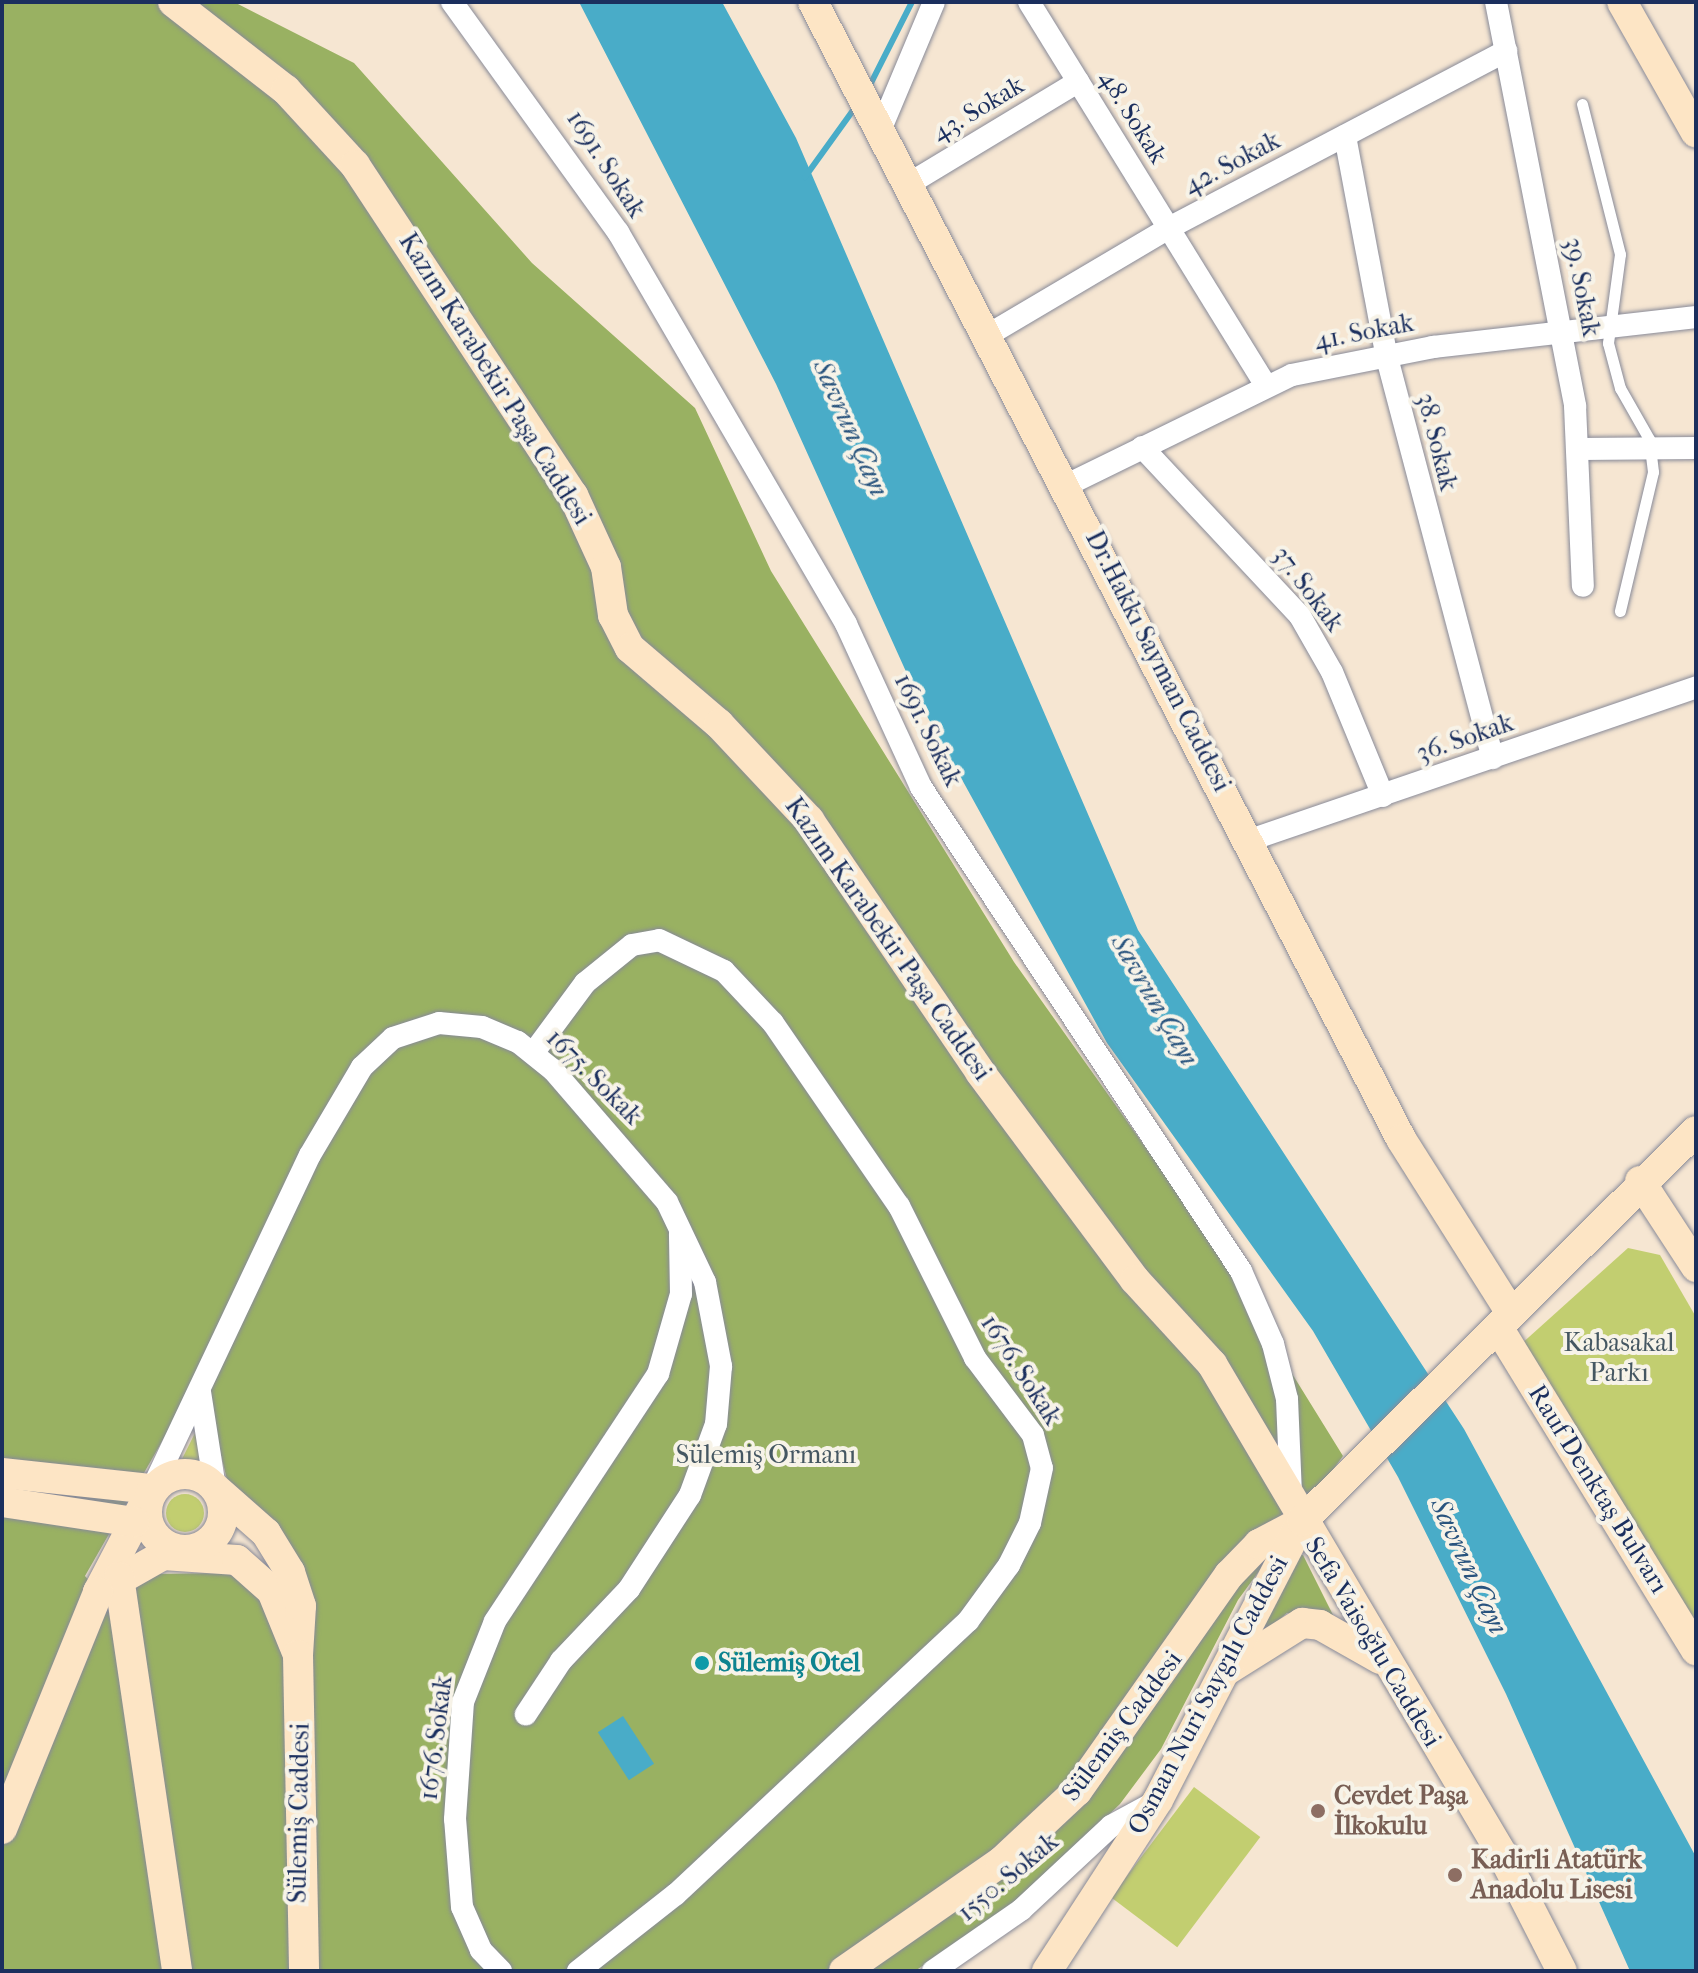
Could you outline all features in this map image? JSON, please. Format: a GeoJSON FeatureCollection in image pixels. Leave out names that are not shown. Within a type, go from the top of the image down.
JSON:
{"type":"FeatureCollection","features":[{"type":"Feature","properties":{"kind":"street","name":"Kazım Karabekir Paşa Caddesi"},"geometry":{"type":"LineString","coordinates":[[173,2],[286,90],[355,165],[573,495],[606,567],[613,615],[630,648],[719,724],[809,820],[980,1072],[1135,1280],[1212,1364],[1305,1509]]}},
{"type":"Feature","properties":{"kind":"street","name":"1691. Sokak"},"geometry":{"type":"LineString","coordinates":[[452,2],[618,232],[846,624],[921,787],[1241,1271],[1273,1344],[1287,1399],[1305,1509]]}},
{"type":"Feature","properties":{"kind":"street","name":"Dr.Hakkı Sayman Caddesi"},"geometry":{"type":"LineString","coordinates":[[813,2],[879,133],[1067,485],[1499,1329]]}},
{"type":"Feature","properties":{"kind":"street"},"geometry":{"type":"LineString","coordinates":[[879,133],[934,2]]}},
{"type":"Feature","properties":{"kind":"street","name":"48. Sokak"},"geometry":{"type":"LineString","coordinates":[[1029,2],[1265,384]]}},
{"type":"Feature","properties":{"kind":"street","name":"39. Sokak"},"geometry":{"type":"LineString","coordinates":[[1496,2],[1563,330],[1580,449],[1583,586]]}},
{"type":"Feature","properties":{"kind":"street"},"geometry":{"type":"LineString","coordinates":[[1622,2],[1696,133]]}},
{"type":"Feature","properties":{"kind":"street","name":"42. Sokak"},"geometry":{"type":"LineString","coordinates":[[988,335],[1169,228],[1506,51]]}},
{"type":"Feature","properties":{"kind":"street","name":"43. Sokak"},"geometry":{"type":"LineString","coordinates":[[907,185],[1078,82]]}},
{"type":"Feature","properties":{"kind":"street","name":"38. Sokak"},"geometry":{"type":"LineString","coordinates":[[1345,136],[1386,354],[1493,758]]}},
{"type":"Feature","properties":{"kind":"street","name":"41. Sokak"},"geometry":{"type":"LineString","coordinates":[[1067,485],[1265,384],[1386,354],[1563,330],[1696,317]]}},
{"type":"Feature","properties":{"kind":"street","name":"37. Sokak"},"geometry":{"type":"LineString","coordinates":[[1142,447],[1300,616],[1332,672],[1383,796]]}},
{"type":"Feature","properties":{"kind":"street"},"geometry":{"type":"LineString","coordinates":[[1580,449],[1696,448]]}},
{"type":"Feature","properties":{"kind":"street","name":"36. Sokak"},"geometry":{"type":"LineString","coordinates":[[1250,840],[1696,687]]}},
{"type":"Feature","properties":{"kind":"street","name":"1676. Sokak"},"geometry":{"type":"LineString","coordinates":[[534,1052],[585,983],[632,945],[659,940],[724,971],[773,1023],[899,1206],[975,1358],[1033,1435],[1042,1468],[1016,1551],[968,1621],[676,1894],[578,1971]]}},
{"type":"Feature","properties":{"kind":"street","name":"1675. Sokak"},"geometry":{"type":"LineString","coordinates":[[152,1489],[316,1143],[378,1049],[421,1027],[463,1023],[534,1052],[632,1156],[679,1221],[719,1334],[721,1392],[708,1453],[657,1550],[526,1714]]}},
{"type":"Feature","properties":{"kind":"street"},"geometry":{"type":"LineString","coordinates":[[1305,1509],[1499,1329],[1640,1181],[1696,1131]]}},
{"type":"Feature","properties":{"kind":"street"},"geometry":{"type":"LineString","coordinates":[[1640,1181],[1696,1267]]}},
{"type":"Feature","properties":{"kind":"street","name":"1676. Sokak"},"geometry":{"type":"LineString","coordinates":[[501,1971],[481,1950],[462,1907],[455,1819],[463,1702],[495,1621],[658,1374],[681,1294],[679,1221]]}},
{"type":"Feature","properties":{"kind":"street","name":"Rauf Denktaş Bulvarı"},"geometry":{"type":"LineString","coordinates":[[1499,1329],[1696,1650]]}},
{"type":"Feature","properties":{"kind":"street"},"geometry":{"type":"LineString","coordinates":[[108,1584],[181,1551],[203,1546],[220,1529],[223,1504],[215,1488],[200,1392]]}},
{"type":"Feature","properties":{"kind":"street"},"geometry":{"type":"LineString","coordinates":[[2,1473],[152,1489],[186,1474],[215,1488]]}},
{"type":"Feature","properties":{"kind":"street","name":"Sülemiş Caddesi"},"geometry":{"type":"LineString","coordinates":[[215,1488],[266,1533],[290,1572],[301,1606],[298,1655],[304,1971]]}},
{"type":"Feature","properties":{"kind":"street"},"geometry":{"type":"LineString","coordinates":[[2,1829],[152,1489]]}},
{"type":"Feature","properties":{"kind":"street"},"geometry":{"type":"LineString","coordinates":[[152,1489],[148,1524],[161,1542],[181,1551],[251,1567],[272,1591],[298,1655]]}},
{"type":"Feature","properties":{"kind":"street"},"geometry":{"type":"LineString","coordinates":[[2,1502],[135,1522]]}},
{"type":"Feature","properties":{"kind":"street","name":"Sefa Vaisoğlu Caddesi"},"geometry":{"type":"LineString","coordinates":[[1305,1509],[1382,1660],[1502,1854],[1562,1971]]}},
{"type":"Feature","properties":{"kind":"street","name":"Osman Nuri Saygılı Caddesi"},"geometry":{"type":"LineString","coordinates":[[1047,1971],[1158,1800],[1305,1509]]}},
{"type":"Feature","properties":{"kind":"street","name":"Sülemiş Caddesi"},"geometry":{"type":"LineString","coordinates":[[844,1971],[968,1887],[1077,1791],[1229,1575],[1259,1544],[1305,1509]]}},
{"type":"Feature","properties":{"kind":"street"},"geometry":{"type":"LineString","coordinates":[[108,1584],[177,1971]]}},
{"type":"Feature","properties":{"kind":"street"},"geometry":{"type":"LineString","coordinates":[[1225,1671],[1302,1623],[1330,1629],[1382,1660]]}},
{"type":"Feature","properties":{"kind":"street","name":"1550. Sokak"},"geometry":{"type":"LineString","coordinates":[[933,1971],[1021,1910],[1111,1826],[1158,1800]]}},
{"type":"Feature","properties":{"kind":"lane"},"geometry":{"type":"LineString","coordinates":[[1582,104],[1618,236],[1620,267],[1607,326],[1620,388],[1650,449],[1650,501],[1620,611]]}},
{"type":"Feature","properties":{"kind":"green space","name":"Sülemiş Ormanı"},"geometry":{"type":"Polygon","coordinates":[[[2,2],[234,2],[354,63],[532,263],[695,408],[771,571],[1014,962],[1195,1217],[1343,1456],[1238,1600],[1161,1749],[1120,1804],[1015,1904],[915,1971],[2,1971],[2,2]],[[180,1410],[85,1576],[110,1605],[151,1574],[227,1573],[260,1591],[288,1552],[229,1488],[213,1422],[180,1410]]]}},
{"type":"Feature","properties":{"kind":"green space","name":"Kabasakal Parkı"},"geometry":{"type":"Polygon","coordinates":[[[1628,1248],[1660,1255],[1696,1317],[1696,1631],[1520,1345],[1628,1248]]]}},
{"type":"Feature","properties":{"kind":"green space"},"geometry":{"type":"Polygon","coordinates":[[[195,1433],[205,1470],[178,1467],[195,1433]]]}},
{"type":"Feature","properties":{"kind":"green space"},"geometry":{"type":"Polygon","coordinates":[[[185,1494],[199,1499],[204,1513],[199,1527],[185,1532],[171,1527],[166,1513],[171,1499],[185,1494]]]}},
{"type":"Feature","properties":{"kind":"green space"},"geometry":{"type":"Polygon","coordinates":[[[1303,1555],[1335,1619],[1287,1613],[1252,1643],[1294,1556],[1303,1555]]]}},
{"type":"Feature","properties":{"kind":"green space"},"geometry":{"type":"Polygon","coordinates":[[[1194,1787],[1260,1837],[1177,1947],[1111,1897],[1194,1787]]]}},
{"type":"Feature","properties":{"kind":"water","name":"Savrun Çayı"},"geometry":{"type":"Polygon","coordinates":[[[579,2],[722,2],[796,138],[1138,930],[1464,1429],[1696,1857],[1696,1971],[1630,1971],[1506,1694],[1398,1477],[1313,1331],[1107,1043],[922,707],[776,384],[579,2]]]}},
{"type":"Feature","properties":{"kind":"water"},"geometry":{"type":"Polygon","coordinates":[[[623,1716],[654,1764],[629,1780],[598,1732],[623,1716]]]}},
{"type":"Feature","properties":{"kind":"waterway"},"geometry":{"type":"LineString","coordinates":[[868,89],[912,2]]}},
{"type":"Feature","properties":{"kind":"waterway"},"geometry":{"type":"LineString","coordinates":[[805,177],[857,105]]}},
{"type":"Feature","properties":{"kind":"place","name":"Sülemiş Otel"},"geometry":{"type":"Point","coordinates":[702,1663]}},
{"type":"Feature","properties":{"kind":"place","name":"Cevdet Paşa İlkokulu"},"geometry":{"type":"Point","coordinates":[1318,1811]}},
{"type":"Feature","properties":{"kind":"place","name":"Kadirli Atatürk Anadolu Lisesi"},"geometry":{"type":"Point","coordinates":[1455,1875]}}]}
